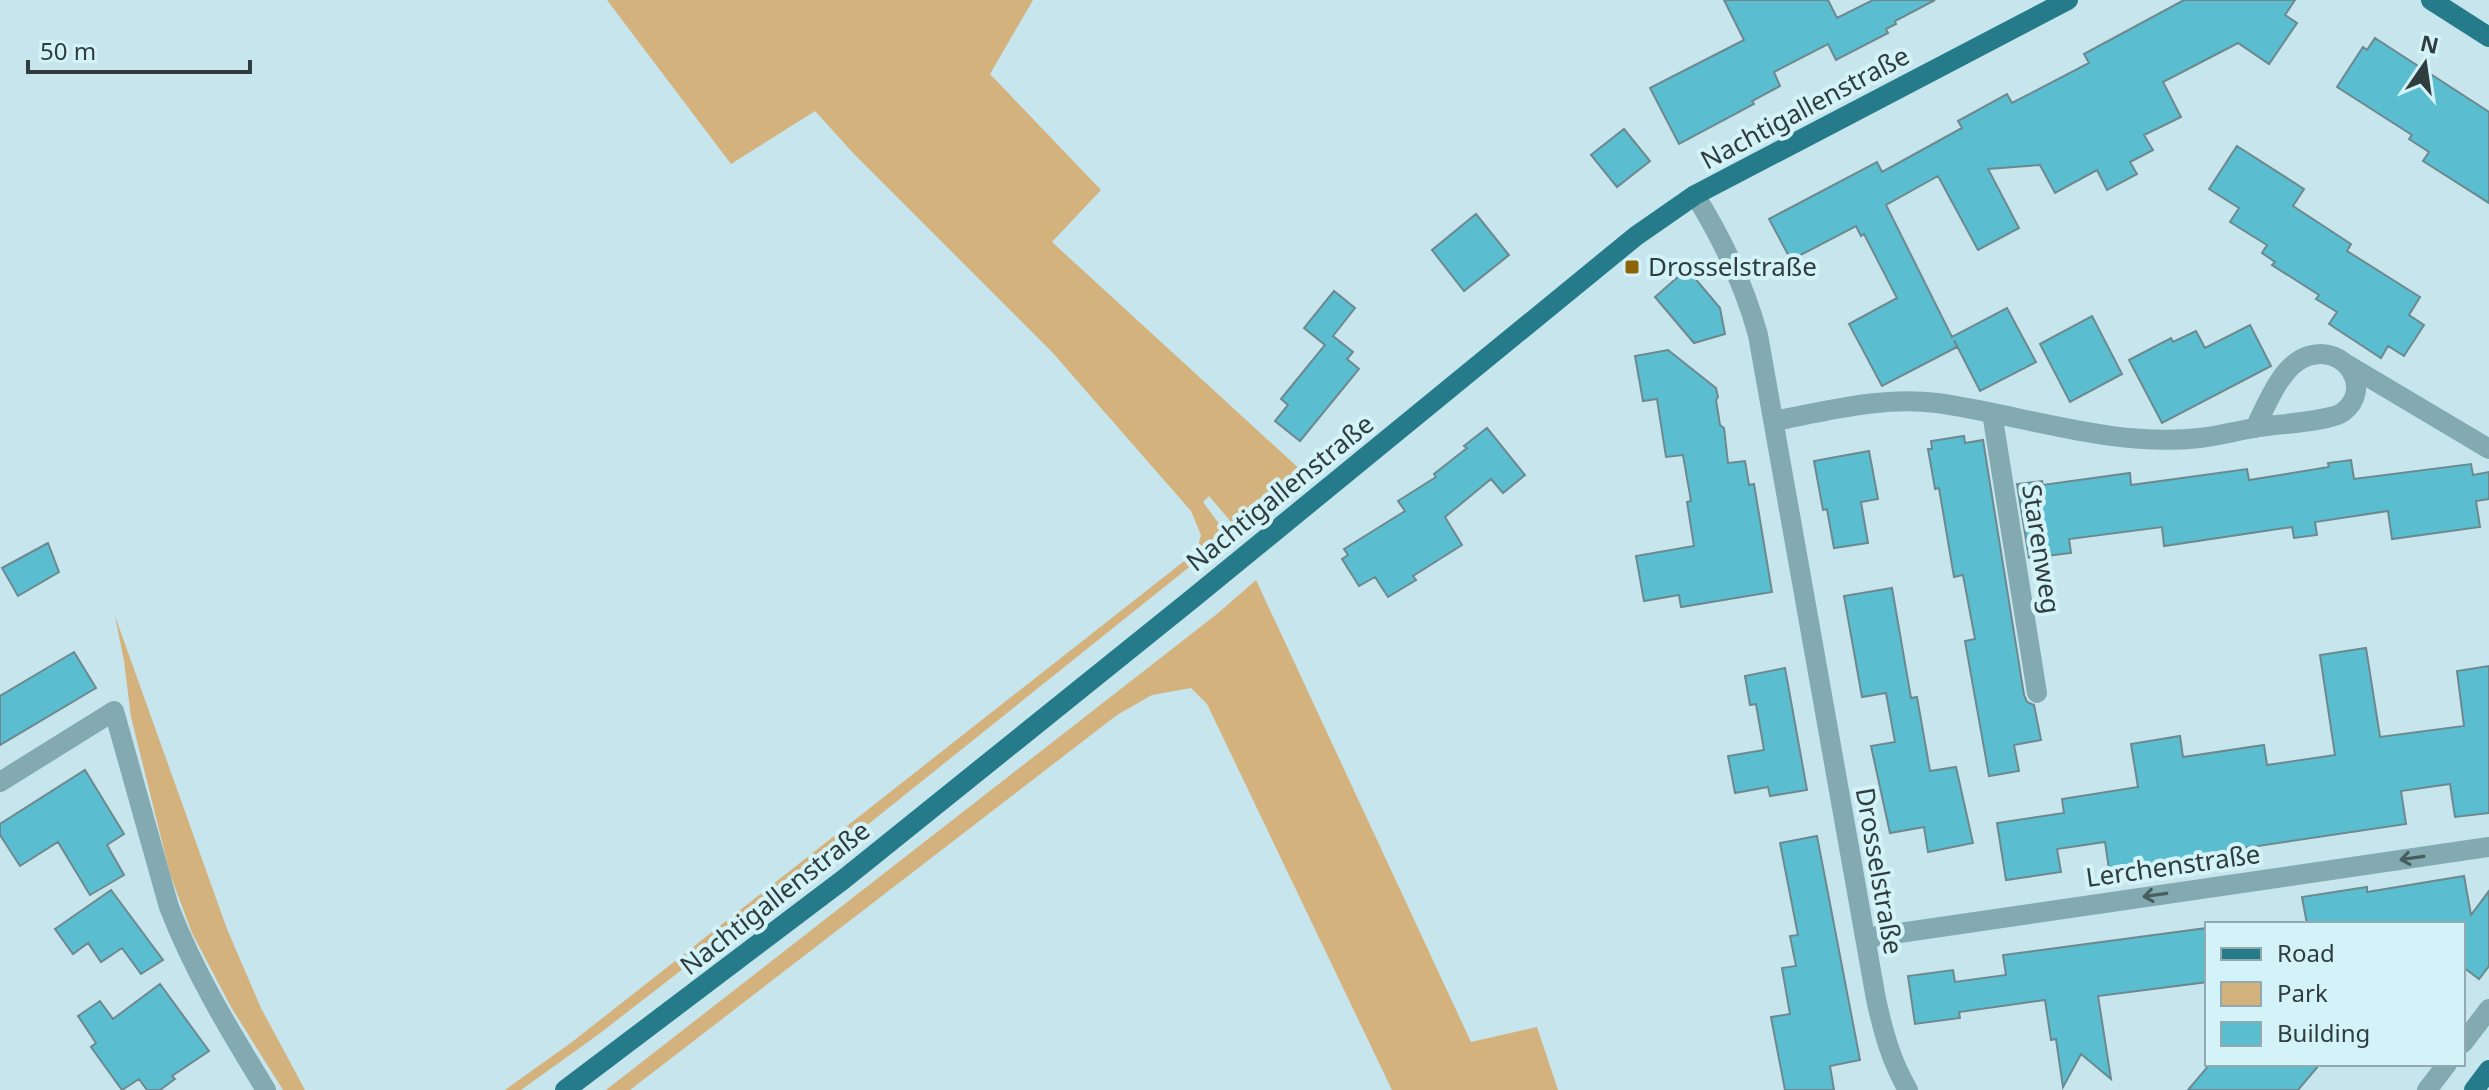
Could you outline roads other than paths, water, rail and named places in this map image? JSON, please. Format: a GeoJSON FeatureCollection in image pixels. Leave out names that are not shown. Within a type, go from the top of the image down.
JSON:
{"type":"FeatureCollection","features":[{"type":"Feature","properties":{"kind":"main road","name":"Nachtigallenstraße"},"geometry":{"type":"LineString","coordinates":[[565,1090],[844,879],[1215,581],[1636,236],[1695,195],[2068,0]]}},
{"type":"Feature","properties":{"kind":"main road"},"geometry":{"type":"LineString","coordinates":[[2431,0],[2489,37]]}},
{"type":"Feature","properties":{"kind":"main road"},"geometry":{"type":"LineString","coordinates":[[2474,1090],[2489,1070]]}},
{"type":"Feature","properties":{"kind":"street","name":"Drosselstraße"},"geometry":{"type":"LineString","coordinates":[[1695,195],[1720,235],[1751,309],[1885,1038],[1908,1090]]}},
{"type":"Feature","properties":{"kind":"street"},"geometry":{"type":"LineString","coordinates":[[2255,428],[2267,403],[2295,363],[2328,353],[2489,449]]}},
{"type":"Feature","properties":{"kind":"street"},"geometry":{"type":"LineString","coordinates":[[1774,421],[1853,407],[1904,402],[1936,403],[2144,440],[2204,438],[2337,416],[2355,396],[2353,375],[2348,365]]}},
{"type":"Feature","properties":{"kind":"street","name":"Starenweg"},"geometry":{"type":"LineString","coordinates":[[1992,413],[2037,693]]}},
{"type":"Feature","properties":{"kind":"street"},"geometry":{"type":"LineString","coordinates":[[0,782],[114,711],[165,893],[181,938],[219,1013],[266,1090]]}},
{"type":"Feature","properties":{"kind":"street","name":"Lerchenstraße"},"geometry":{"type":"LineString","coordinates":[[1865,938],[2489,847]]}},
{"type":"Feature","properties":{"kind":"street"},"geometry":{"type":"LineString","coordinates":[[2465,1040],[2489,1009]]}},
{"type":"Feature","properties":{"kind":"street"},"geometry":{"type":"LineString","coordinates":[[2427,1090],[2445,1066]]}},
{"type":"Feature","properties":{"kind":"place","name":"Drosselstraße"},"geometry":{"type":"Point","coordinates":[1632,267]}}]}
